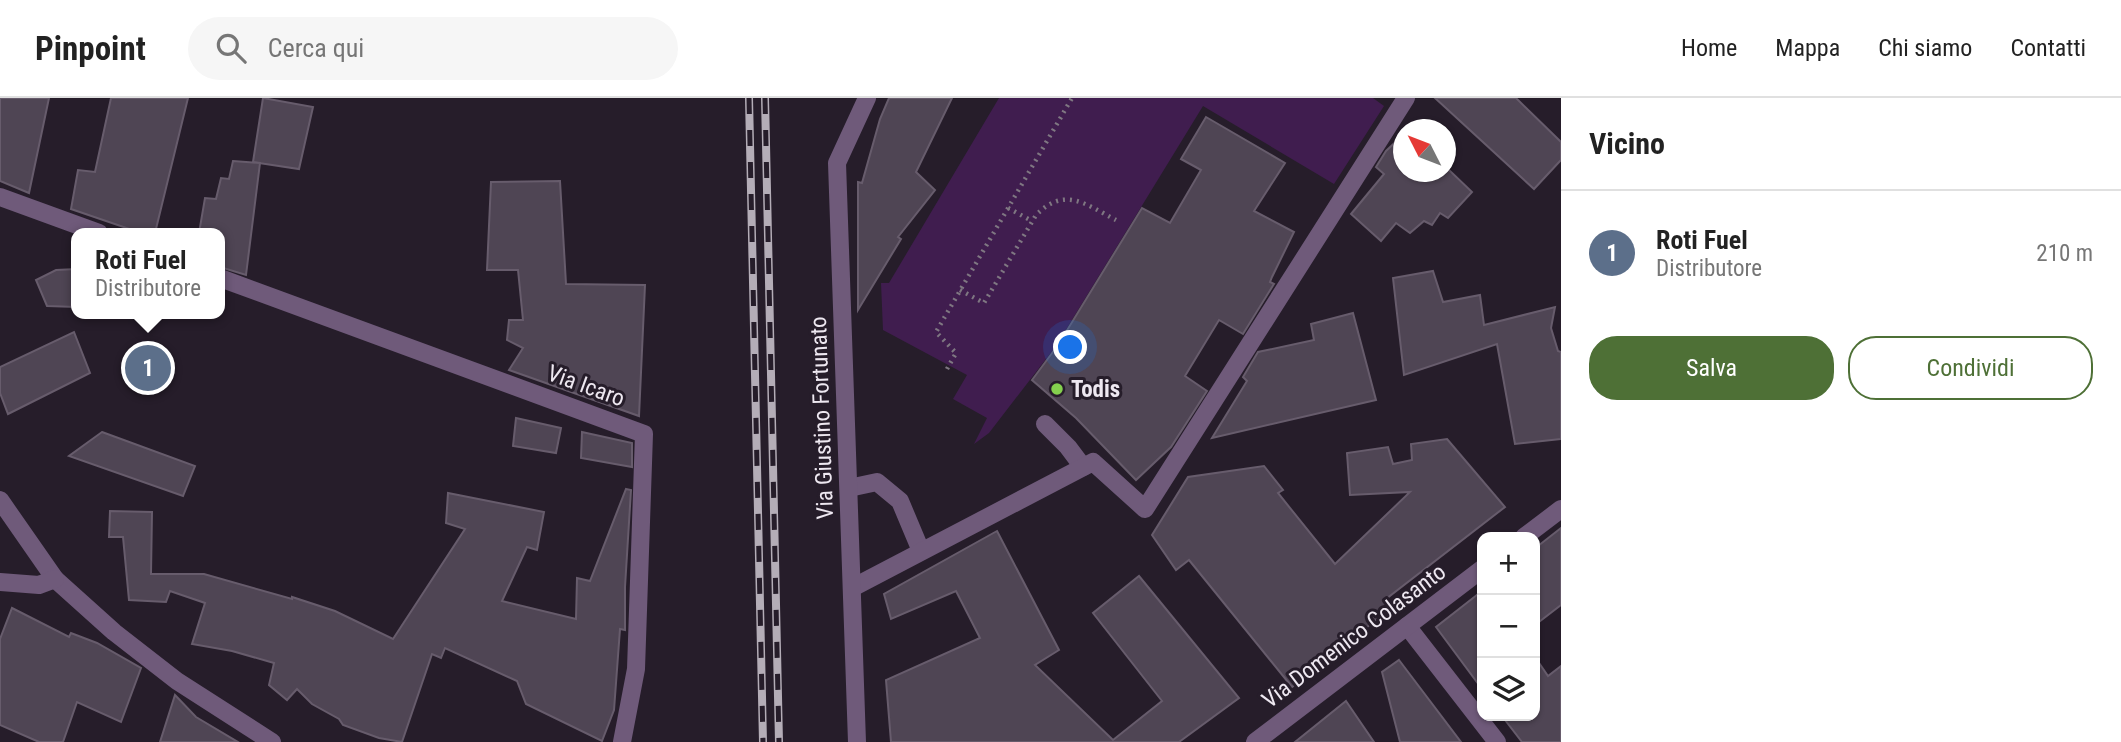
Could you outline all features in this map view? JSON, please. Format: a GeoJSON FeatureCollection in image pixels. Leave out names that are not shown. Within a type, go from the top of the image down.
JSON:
{"type":"FeatureCollection","features":[{"type":"Feature","properties":{"kind":"street","name":"Via Giustino Fortunato"},"geometry":{"type":"LineString","coordinates":[[857,742],[837,163],[867,98]]}},
{"type":"Feature","properties":{"kind":"street"},"geometry":{"type":"LineString","coordinates":[[852,587],[1093,462],[1145,509],[1406,98]]}},
{"type":"Feature","properties":{"kind":"street"},"geometry":{"type":"LineString","coordinates":[[0,197],[85,228]]}},
{"type":"Feature","properties":{"kind":"street","name":"Via Icaro"},"geometry":{"type":"LineString","coordinates":[[225,280],[644,434],[636,669],[622,742]]}},
{"type":"Feature","properties":{"kind":"street"},"geometry":{"type":"LineString","coordinates":[[1045,424],[1083,467]]}},
{"type":"Feature","properties":{"kind":"street"},"geometry":{"type":"LineString","coordinates":[[849,488],[877,482],[900,501],[921,551]]}},
{"type":"Feature","properties":{"kind":"street"},"geometry":{"type":"LineString","coordinates":[[0,500],[55,579],[114,632],[177,681],[272,742]]}},
{"type":"Feature","properties":{"kind":"street"},"geometry":{"type":"LineString","coordinates":[[1531,532],[1561,509]]}},
{"type":"Feature","properties":{"kind":"street","name":"Via Domenico Colasanto"},"geometry":{"type":"LineString","coordinates":[[1255,742],[1477,573]]}},
{"type":"Feature","properties":{"kind":"street"},"geometry":{"type":"LineString","coordinates":[[0,582],[39,585],[55,579]]}},
{"type":"Feature","properties":{"kind":"street"},"geometry":{"type":"LineString","coordinates":[[1407,626],[1497,742]]}},
{"type":"Feature","properties":{"kind":"path"},"geometry":{"type":"LineString","coordinates":[[947,369],[956,353],[936,332],[1072,98]]}},
{"type":"Feature","properties":{"kind":"path"},"geometry":{"type":"LineString","coordinates":[[960,290],[984,303],[1032,221],[1046,205],[1056,200],[1075,200],[1116,220]]}},
{"type":"Feature","properties":{"kind":"path"},"geometry":{"type":"LineString","coordinates":[[1008,208],[1032,221]]}},
{"type":"Feature","properties":{"kind":"shaded area"},"geometry":{"type":"Polygon","coordinates":[[[999,98],[1373,98],[1384,106],[1334,184],[1203,106],[1056,346],[989,433],[974,444],[987,418],[953,399],[967,375],[883,330],[881,283],[889,283],[999,98]]]}},
{"type":"Feature","properties":{"kind":"building"},"geometry":{"type":"Polygon","coordinates":[[[0,98],[49,98],[29,193],[0,181],[0,98]]]}},
{"type":"Feature","properties":{"kind":"building"},"geometry":{"type":"Polygon","coordinates":[[[111,98],[188,98],[156,228],[126,228],[71,209],[78,170],[95,172],[111,98]]]}},
{"type":"Feature","properties":{"kind":"building"},"geometry":{"type":"Polygon","coordinates":[[[263,98],[313,107],[299,169],[253,162],[263,98]]]}},
{"type":"Feature","properties":{"kind":"building"},"geometry":{"type":"Polygon","coordinates":[[[889,98],[952,98],[916,172],[935,190],[898,237],[901,239],[858,310],[858,182],[862,183],[880,119],[889,98]]]}},
{"type":"Feature","properties":{"kind":"building"},"geometry":{"type":"Polygon","coordinates":[[[1435,98],[1516,98],[1561,142],[1561,160],[1534,189],[1435,98]]]}},
{"type":"Feature","properties":{"kind":"building"},"geometry":{"type":"Polygon","coordinates":[[[1206,117],[1285,163],[1254,211],[1294,232],[1270,282],[1274,284],[1243,334],[1219,320],[1185,376],[1207,391],[1171,447],[1136,480],[1076,418],[1032,380],[1058,345],[1142,208],[1170,223],[1201,170],[1181,159],[1206,117]]]}},
{"type":"Feature","properties":{"kind":"building"},"geometry":{"type":"Polygon","coordinates":[[[1393,144],[1393,182],[1456,182],[1456,177],[1472,192],[1448,218],[1440,213],[1432,225],[1424,221],[1410,233],[1396,223],[1381,241],[1351,214],[1384,174],[1376,167],[1393,144]]]}},
{"type":"Feature","properties":{"kind":"building"},"geometry":{"type":"Polygon","coordinates":[[[233,161],[260,163],[246,275],[225,269],[225,228],[200,228],[205,198],[216,199],[221,178],[229,179],[233,161]]]}},
{"type":"Feature","properties":{"kind":"building"},"geometry":{"type":"Polygon","coordinates":[[[560,181],[566,284],[645,285],[639,416],[509,370],[523,348],[507,340],[509,320],[523,320],[518,270],[487,270],[491,182],[560,181]]]}},
{"type":"Feature","properties":{"kind":"building"},"geometry":{"type":"Polygon","coordinates":[[[71,269],[71,307],[47,306],[36,280],[56,270],[71,269]]]}},
{"type":"Feature","properties":{"kind":"building"},"geometry":{"type":"Polygon","coordinates":[[[1433,271],[1443,302],[1480,295],[1484,325],[1555,307],[1551,328],[1558,351],[1561,352],[1561,439],[1515,444],[1497,344],[1404,375],[1393,278],[1433,271]]]}},
{"type":"Feature","properties":{"kind":"building"},"geometry":{"type":"Polygon","coordinates":[[[1353,313],[1376,400],[1212,438],[1247,381],[1243,377],[1258,352],[1314,340],[1311,324],[1353,313]]]}},
{"type":"Feature","properties":{"kind":"building"},"geometry":{"type":"Polygon","coordinates":[[[74,332],[90,373],[8,414],[0,393],[0,367],[74,332]]]}},
{"type":"Feature","properties":{"kind":"building"},"geometry":{"type":"Polygon","coordinates":[[[516,418],[561,428],[556,453],[513,446],[516,418]]]}},
{"type":"Feature","properties":{"kind":"building"},"geometry":{"type":"Polygon","coordinates":[[[102,432],[195,466],[183,496],[69,456],[102,432]]]}},
{"type":"Feature","properties":{"kind":"building"},"geometry":{"type":"Polygon","coordinates":[[[582,432],[632,443],[632,467],[581,458],[582,432]]]}},
{"type":"Feature","properties":{"kind":"building"},"geometry":{"type":"Polygon","coordinates":[[[1447,439],[1505,507],[1386,599],[1392,607],[1292,687],[1189,560],[1176,570],[1152,535],[1188,477],[1264,466],[1283,490],[1278,493],[1335,564],[1410,492],[1350,495],[1347,453],[1388,447],[1393,464],[1412,460],[1411,444],[1447,439]]]}},
{"type":"Feature","properties":{"kind":"building"},"geometry":{"type":"Polygon","coordinates":[[[626,489],[631,490],[625,630],[620,629],[614,710],[602,741],[526,704],[517,681],[445,648],[441,658],[432,654],[402,742],[379,738],[343,725],[339,719],[312,704],[297,689],[287,700],[269,685],[274,663],[232,651],[192,644],[205,603],[170,591],[166,602],[129,600],[123,537],[109,537],[110,511],[152,512],[151,574],[204,574],[292,597],[335,611],[393,639],[465,529],[446,523],[448,493],[544,512],[537,550],[527,547],[502,601],[576,619],[577,578],[590,581],[626,489]]]}},
{"type":"Feature","properties":{"kind":"building"},"geometry":{"type":"Polygon","coordinates":[[[1561,528],[1561,605],[1540,621],[1540,595],[1540,544],[1561,528]]]}},
{"type":"Feature","properties":{"kind":"building"},"geometry":{"type":"Polygon","coordinates":[[[997,531],[1059,650],[1035,665],[1113,740],[1162,701],[1093,613],[1139,576],[1239,698],[1179,742],[891,742],[886,680],[980,638],[956,591],[891,619],[884,594],[997,531]]]}},
{"type":"Feature","properties":{"kind":"building"},"geometry":{"type":"Polygon","coordinates":[[[1477,595],[1477,682],[1436,627],[1477,595]]]}},
{"type":"Feature","properties":{"kind":"building"},"geometry":{"type":"Polygon","coordinates":[[[12,608],[69,637],[71,633],[97,643],[141,668],[121,722],[77,702],[63,742],[39,742],[0,725],[0,639],[12,608]]]}},
{"type":"Feature","properties":{"kind":"building"},"geometry":{"type":"Polygon","coordinates":[[[1399,660],[1461,742],[1400,742],[1382,672],[1399,660]]]}},
{"type":"Feature","properties":{"kind":"building"},"geometry":{"type":"Polygon","coordinates":[[[1540,664],[1548,676],[1561,666],[1561,742],[1522,742],[1506,721],[1540,721],[1540,664]]]}},
{"type":"Feature","properties":{"kind":"building"},"geometry":{"type":"Polygon","coordinates":[[[175,695],[196,717],[238,742],[160,742],[175,695]]]}},
{"type":"Feature","properties":{"kind":"building"},"geometry":{"type":"Polygon","coordinates":[[[1346,701],[1374,742],[1295,742],[1346,701]]]}},
{"type":"Feature","properties":{"kind":"railway"},"geometry":{"type":"LineString","coordinates":[[749,98],[763,742]]}},
{"type":"Feature","properties":{"kind":"railway"},"geometry":{"type":"LineString","coordinates":[[765,98],[779,742]]}},
{"type":"Feature","properties":{"kind":"place","name":"Roti Fuel"},"geometry":{"type":"Point","coordinates":[148,368]}},
{"type":"Feature","properties":{"kind":"place","name":"Todis"},"geometry":{"type":"Point","coordinates":[1057,389]}}]}
